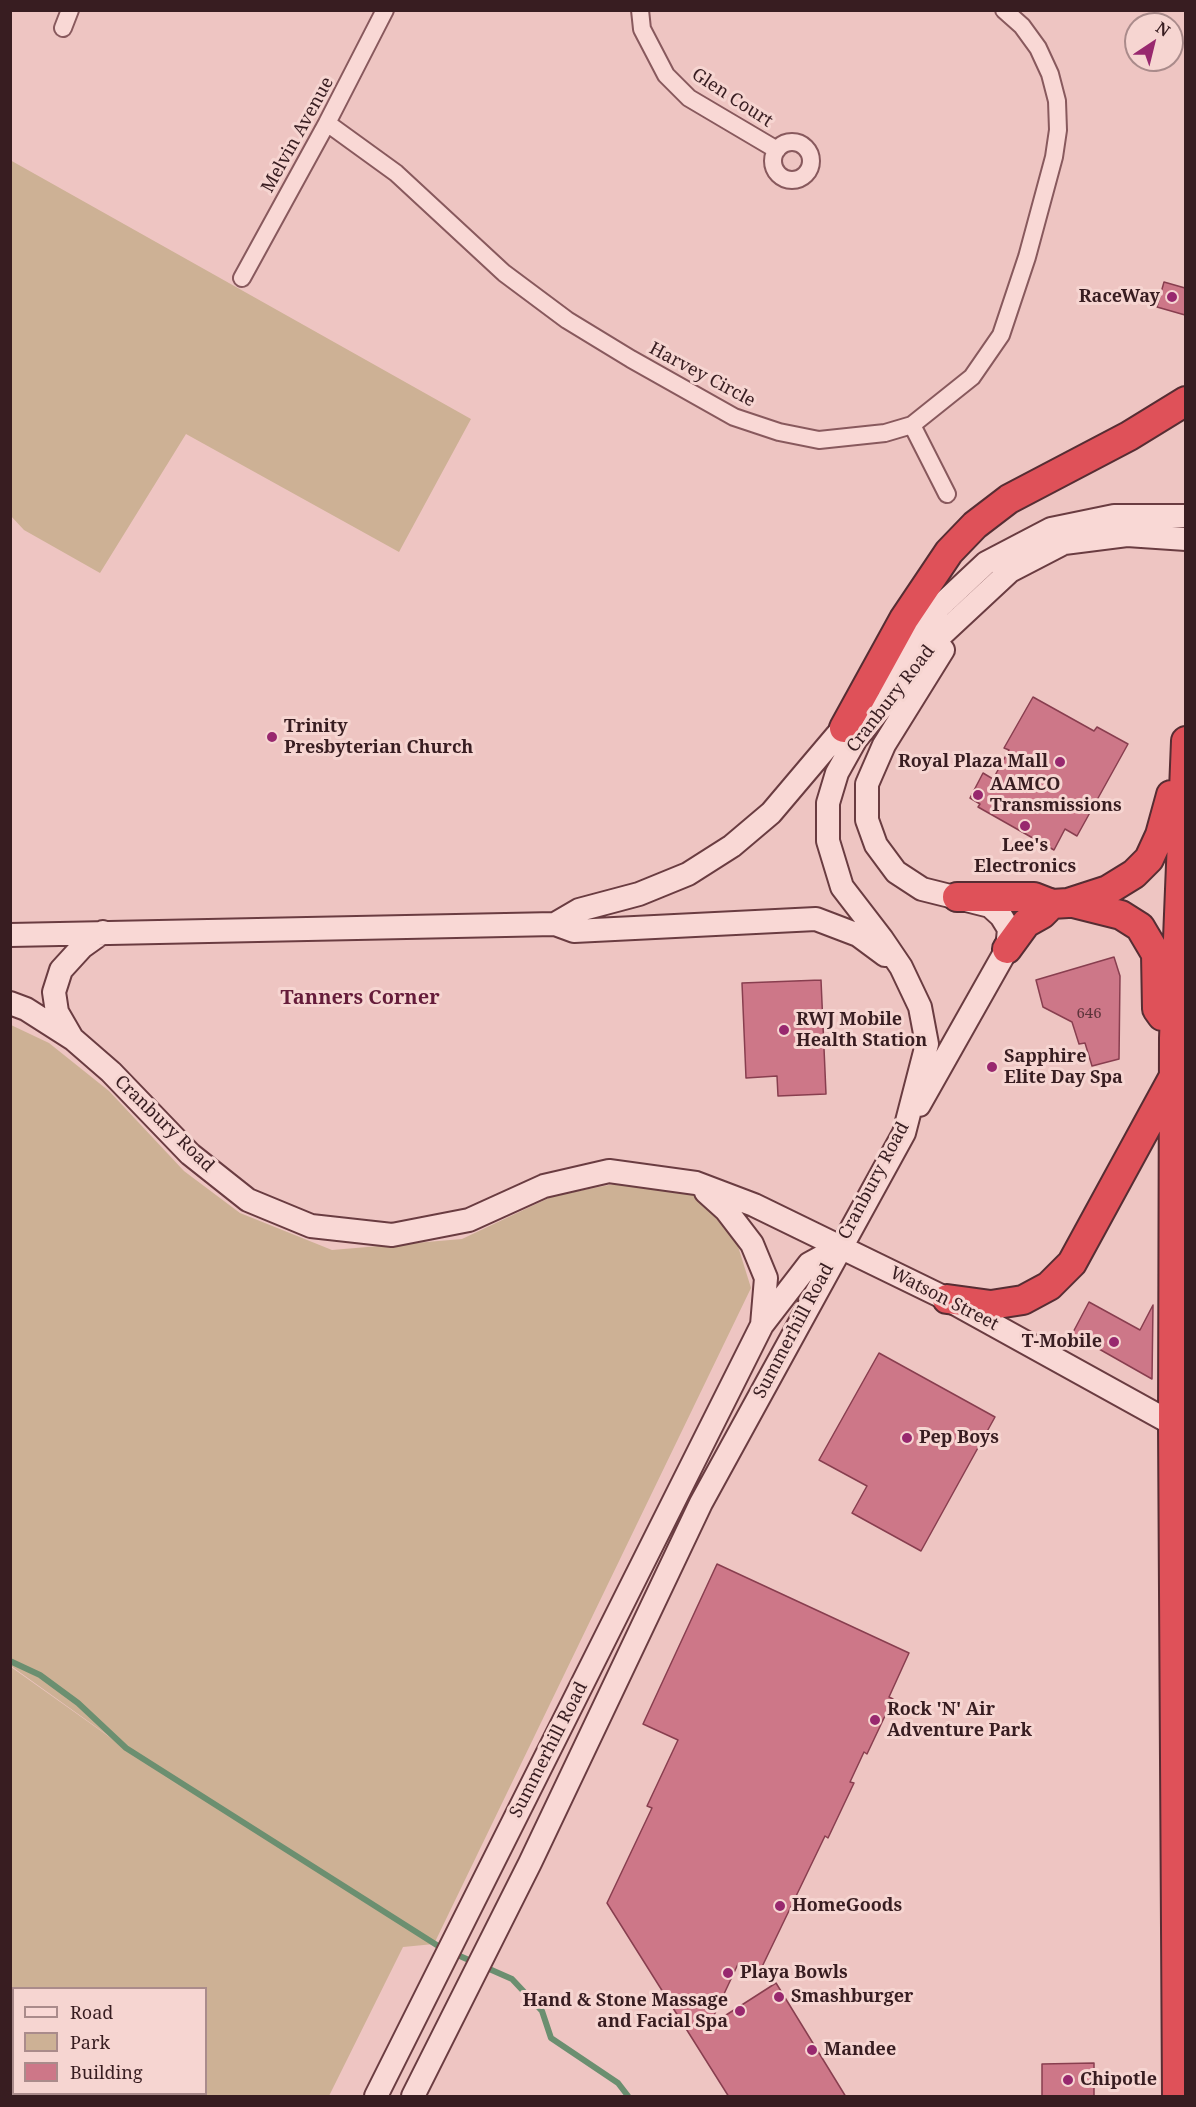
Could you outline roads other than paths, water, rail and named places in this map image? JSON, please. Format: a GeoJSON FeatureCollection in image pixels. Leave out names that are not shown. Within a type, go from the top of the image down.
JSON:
{"type":"FeatureCollection","features":[{"type":"Feature","properties":{"kind":"highway"},"geometry":{"type":"LineString","coordinates":[[844,728],[904,619],[949,552],[975,525],[1009,499],[1129,436],[1185,401]]}},
{"type":"Feature","properties":{"kind":"highway"},"geometry":{"type":"LineString","coordinates":[[1007,949],[1026,923],[1060,903],[1108,890],[1134,874],[1149,859],[1160,835],[1185,744]]}},
{"type":"Feature","properties":{"kind":"highway"},"geometry":{"type":"LineString","coordinates":[[1177,2097],[1173,1424],[1174,1038],[1185,744]]}},
{"type":"Feature","properties":{"kind":"highway"},"geometry":{"type":"LineString","coordinates":[[957,897],[1034,897],[1121,915],[1140,927],[1156,954],[1157,1009],[1174,1038]]}},
{"type":"Feature","properties":{"kind":"highway"},"geometry":{"type":"LineString","coordinates":[[947,1299],[991,1305],[1023,1300],[1049,1286],[1072,1263],[1174,1076]]}},
{"type":"Feature","properties":{"kind":"main road","name":"Cranbury Road"},"geometry":{"type":"LineString","coordinates":[[10,935],[555,924],[579,910],[639,894],[688,874],[732,846],[771,813],[844,728],[939,606],[986,563],[1051,529],[1114,516],[1177,515]]}},
{"type":"Feature","properties":{"kind":"main road","name":"Cranbury Road"},"geometry":{"type":"LineString","coordinates":[[10,1003],[26,1010],[73,1039],[111,1072],[190,1154],[248,1200],[311,1227],[392,1235],[469,1220],[543,1186],[609,1171],[696,1183],[754,1205],[840,1246],[904,1133],[927,1044],[920,1007],[901,967],[842,887],[828,841],[828,803],[837,773],[856,739],[938,638],[1010,571],[1064,543],[1127,535],[1175,538]]}},
{"type":"Feature","properties":{"kind":"main road"},"geometry":{"type":"LineString","coordinates":[[904,1133],[1007,949],[1009,929],[1001,916],[990,906],[922,889],[896,872],[876,845],[867,820],[867,784],[884,745],[980,597]]}},
{"type":"Feature","properties":{"kind":"main road"},"geometry":{"type":"LineString","coordinates":[[555,924],[574,931],[816,919],[858,935],[901,967]]}},
{"type":"Feature","properties":{"kind":"main road"},"geometry":{"type":"LineString","coordinates":[[73,1039],[57,1012],[54,992],[62,970],[82,947],[103,932]]}},
{"type":"Feature","properties":{"kind":"main road"},"geometry":{"type":"LineString","coordinates":[[696,1183],[726,1210],[752,1244],[766,1278],[762,1325]]}},
{"type":"Feature","properties":{"kind":"main road","name":"Watson Street"},"geometry":{"type":"LineString","coordinates":[[840,1246],[947,1299],[1173,1424]]}},
{"type":"Feature","properties":{"kind":"main road","name":"Summerhill Road"},"geometry":{"type":"LineString","coordinates":[[376,2097],[762,1325],[809,1264],[840,1246]]}},
{"type":"Feature","properties":{"kind":"main road","name":"Summerhill Road"},"geometry":{"type":"LineString","coordinates":[[413,2097],[490,1943],[702,1503],[840,1246]]}},
{"type":"Feature","properties":{"kind":"street"},"geometry":{"type":"LineString","coordinates":[[63,28],[70,10]]}},
{"type":"Feature","properties":{"kind":"street","name":"Melvin Avenue"},"geometry":{"type":"LineString","coordinates":[[242,278],[386,10]]}},
{"type":"Feature","properties":{"kind":"street","name":"Glen Court"},"geometry":{"type":"LineString","coordinates":[[640,10],[642,29],[666,75],[689,98],[777,150]]}},
{"type":"Feature","properties":{"kind":"street","name":"Harvey Circle"},"geometry":{"type":"LineString","coordinates":[[327,123],[396,173],[504,273],[567,320],[734,417],[779,432],[819,440],[885,433],[912,425],[972,377],[1001,335],[1028,257],[1054,157],[1058,130],[1058,101],[1050,74],[1033,40],[1022,26],[1004,10]]}},
{"type":"Feature","properties":{"kind":"street"},"geometry":{"type":"LineString","coordinates":[[912,425],[946,494]]}},
{"type":"Feature","properties":{"kind":"waterway"},"geometry":{"type":"LineString","coordinates":[[10,1661],[40,1675],[78,1703],[126,1748],[443,1949]]}},
{"type":"Feature","properties":{"kind":"waterway"},"geometry":{"type":"LineString","coordinates":[[453,1953],[512,1979],[542,2011],[551,2038],[618,2083],[628,2096]]}},
{"type":"Feature","properties":{"kind":"place","name":"RaceWay"},"geometry":{"type":"Point","coordinates":[1172,297]}},
{"type":"Feature","properties":{"kind":"place","name":"Trinity Presbyterian Church"},"geometry":{"type":"Point","coordinates":[272,737]}},
{"type":"Feature","properties":{"kind":"place","name":"Royal Plaza Mall"},"geometry":{"type":"Point","coordinates":[1060,762]}},
{"type":"Feature","properties":{"kind":"place","name":"AAMCO Transmissions"},"geometry":{"type":"Point","coordinates":[978,795]}},
{"type":"Feature","properties":{"kind":"place","name":"Lee's Electronics"},"geometry":{"type":"Point","coordinates":[1025,826]}},
{"type":"Feature","properties":{"kind":"place","name":"RWJ Mobile Health Station"},"geometry":{"type":"Point","coordinates":[784,1030]}},
{"type":"Feature","properties":{"kind":"place","name":"Sapphire Elite Day Spa"},"geometry":{"type":"Point","coordinates":[992,1067]}},
{"type":"Feature","properties":{"kind":"place","name":"T-Mobile"},"geometry":{"type":"Point","coordinates":[1114,1342]}},
{"type":"Feature","properties":{"kind":"place","name":"Pep Boys"},"geometry":{"type":"Point","coordinates":[907,1438]}},
{"type":"Feature","properties":{"kind":"place","name":"Rock 'N' Air Adventure Park"},"geometry":{"type":"Point","coordinates":[875,1720]}},
{"type":"Feature","properties":{"kind":"place","name":"HomeGoods"},"geometry":{"type":"Point","coordinates":[780,1906]}},
{"type":"Feature","properties":{"kind":"place","name":"Playa Bowls"},"geometry":{"type":"Point","coordinates":[728,1973]}},
{"type":"Feature","properties":{"kind":"place","name":"Smashburger"},"geometry":{"type":"Point","coordinates":[779,1997]}},
{"type":"Feature","properties":{"kind":"place","name":"Hand & Stone Massage and Facial Spa"},"geometry":{"type":"Point","coordinates":[740,2011]}},
{"type":"Feature","properties":{"kind":"place","name":"Mandee"},"geometry":{"type":"Point","coordinates":[812,2050]}},
{"type":"Feature","properties":{"kind":"place","name":"Chipotle"},"geometry":{"type":"Point","coordinates":[1068,2080]}},
{"type":"Feature","properties":{"kind":"district","name":"Tanners Corner"},"geometry":{"type":"Point","coordinates":[360,998]}}]}
